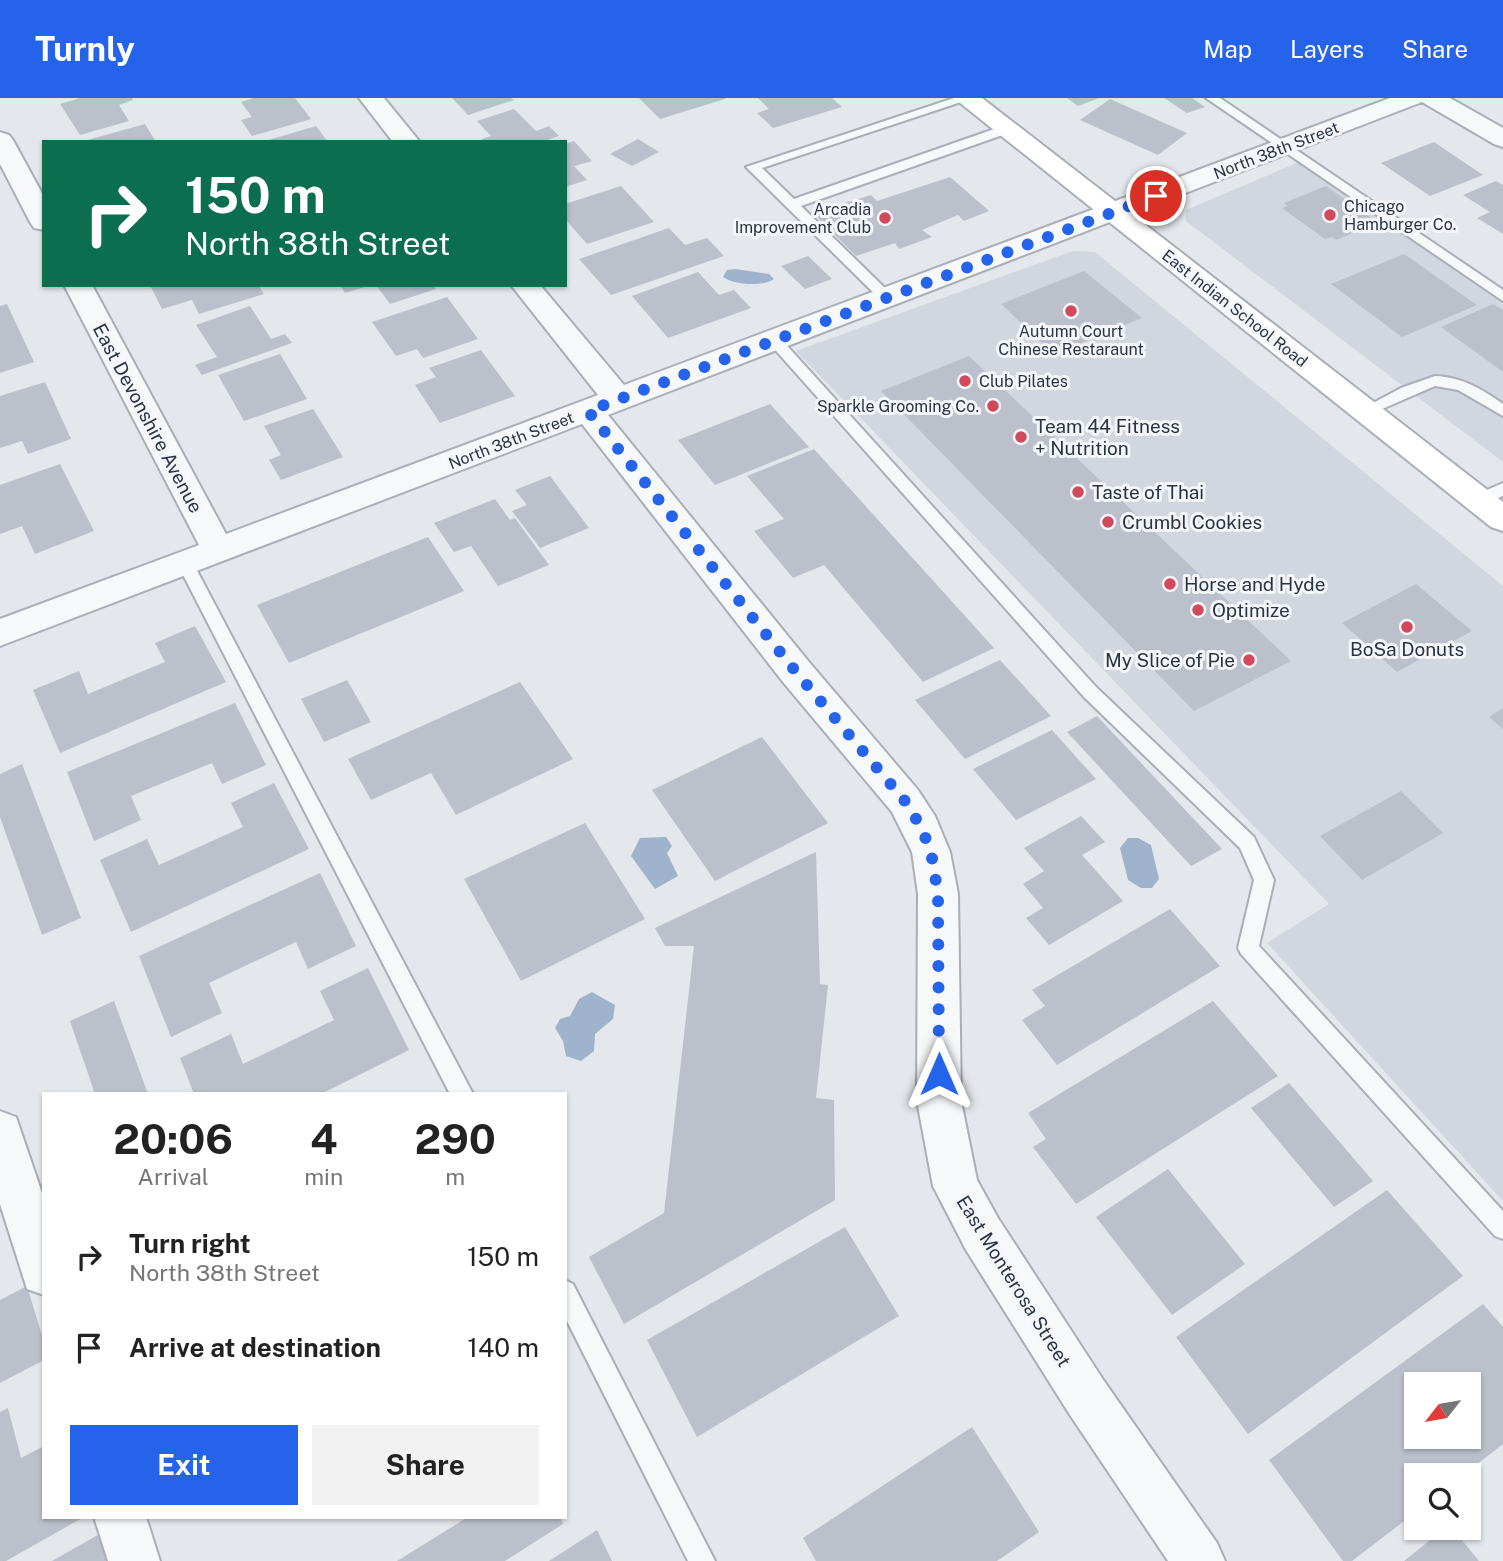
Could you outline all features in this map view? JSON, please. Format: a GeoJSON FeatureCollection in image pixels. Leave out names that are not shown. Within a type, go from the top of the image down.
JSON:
{"type":"FeatureCollection","features":[{"type":"Feature","properties":{"kind":"main road","name":"East Indian School Road"},"geometry":{"type":"LineString","coordinates":[[967,98],[1366,411],[1495,503]]}},
{"type":"Feature","properties":{"kind":"street"},"geometry":{"type":"LineString","coordinates":[[371,98],[405,140]]}},
{"type":"Feature","properties":{"kind":"street","name":"North 38th Street"},"geometry":{"type":"LineString","coordinates":[[0,632],[1413,98]]}},
{"type":"Feature","properties":{"kind":"street"},"geometry":{"type":"LineString","coordinates":[[1432,98],[1503,139]]}},
{"type":"Feature","properties":{"kind":"street"},"geometry":{"type":"LineString","coordinates":[[0,140],[42,218]]}},
{"type":"Feature","properties":{"kind":"street","name":"East Devonshire Avenue"},"geometry":{"type":"LineString","coordinates":[[79,287],[218,550]]}},
{"type":"Feature","properties":{"kind":"street","name":"East Monterosa Street"},"geometry":{"type":"LineString","coordinates":[[525,287],[604,405],[796,672],[905,801],[921,827],[931,852],[938,894],[939,1101],[956,1186],[982,1234],[1087,1398],[1199,1561]]}},
{"type":"Feature","properties":{"kind":"street"},"geometry":{"type":"LineString","coordinates":[[0,1132],[42,1266]]}},
{"type":"Feature","properties":{"kind":"street"},"geometry":{"type":"LineString","coordinates":[[121,1519],[134,1561]]}},
{"type":"Feature","properties":{"kind":"lane"},"geometry":{"type":"LineString","coordinates":[[887,298],[752,167],[967,98]]}},
{"type":"Feature","properties":{"kind":"lane"},"geometry":{"type":"LineString","coordinates":[[1212,98],[1503,296]]}},
{"type":"Feature","properties":{"kind":"lane"},"geometry":{"type":"LineString","coordinates":[[791,205],[1007,129]]}},
{"type":"Feature","properties":{"kind":"lane"},"geometry":{"type":"LineString","coordinates":[[775,341],[1090,692],[1247,843],[1264,880],[1248,948],[1503,1228]]}},
{"type":"Feature","properties":{"kind":"lane"},"geometry":{"type":"LineString","coordinates":[[1366,411],[1437,379],[1455,381],[1476,391],[1503,411]]}},
{"type":"Feature","properties":{"kind":"lane"},"geometry":{"type":"LineString","coordinates":[[185,563],[462,1092]]}},
{"type":"Feature","properties":{"kind":"lane"},"geometry":{"type":"LineString","coordinates":[[567,1296],[702,1561]]}},
{"type":"Feature","properties":{"kind":"shaded area"},"geometry":{"type":"Polygon","coordinates":[[[1299,162],[1503,304],[1503,462],[1186,221],[1186,210],[1299,162]]]}},
{"type":"Feature","properties":{"kind":"shaded area"},"geometry":{"type":"Polygon","coordinates":[[[1073,251],[1095,252],[1503,586],[1503,1201],[1267,943],[1329,904],[796,351],[1073,251]]]}},
{"type":"Feature","properties":{"kind":"water"},"geometry":{"type":"Polygon","coordinates":[[[727,270],[769,274],[774,279],[748,284],[723,277],[727,270]]]}},
{"type":"Feature","properties":{"kind":"water"},"geometry":{"type":"Polygon","coordinates":[[[666,837],[672,846],[667,853],[678,876],[655,889],[631,856],[640,838],[666,837]]]}},
{"type":"Feature","properties":{"kind":"water"},"geometry":{"type":"Polygon","coordinates":[[[1128,838],[1138,838],[1151,845],[1159,879],[1152,888],[1141,888],[1128,880],[1120,848],[1128,838]]]}},
{"type":"Feature","properties":{"kind":"water"},"geometry":{"type":"Polygon","coordinates":[[[592,992],[615,1005],[613,1019],[595,1034],[594,1051],[581,1061],[566,1056],[563,1041],[555,1028],[560,1019],[570,1016],[579,999],[592,992]]]}},
{"type":"Feature","properties":{"kind":"building"},"geometry":{"type":"Polygon","coordinates":[[[80,98],[132,98],[133,100],[119,105],[129,121],[80,135],[60,104],[80,98]]]}},
{"type":"Feature","properties":{"kind":"building"},"geometry":{"type":"Polygon","coordinates":[[[254,98],[295,98],[311,119],[252,136],[241,120],[252,117],[241,102],[254,98]]]}},
{"type":"Feature","properties":{"kind":"building"},"geometry":{"type":"Polygon","coordinates":[[[452,98],[511,98],[514,100],[468,115],[452,98]]]}},
{"type":"Feature","properties":{"kind":"building"},"geometry":{"type":"Polygon","coordinates":[[[639,98],[725,98],[725,99],[660,119],[639,98]]]}},
{"type":"Feature","properties":{"kind":"building"},"geometry":{"type":"Polygon","coordinates":[[[758,98],[832,98],[842,107],[773,128],[757,113],[769,109],[758,98]]]}},
{"type":"Feature","properties":{"kind":"building"},"geometry":{"type":"Polygon","coordinates":[[[1067,98],[1099,98],[1078,106],[1067,98]]]}},
{"type":"Feature","properties":{"kind":"building"},"geometry":{"type":"Polygon","coordinates":[[[1164,98],[1192,98],[1205,107],[1187,113],[1164,98]]]}},
{"type":"Feature","properties":{"kind":"building"},"geometry":{"type":"Polygon","coordinates":[[[1110,99],[1187,133],[1158,155],[1080,120],[1110,99]]]}},
{"type":"Feature","properties":{"kind":"building"},"geometry":{"type":"Polygon","coordinates":[[[514,109],[536,131],[549,126],[559,136],[547,140],[483,140],[491,136],[477,121],[514,109]]]}},
{"type":"Feature","properties":{"kind":"building"},"geometry":{"type":"Polygon","coordinates":[[[145,124],[155,140],[88,140],[145,124]]]}},
{"type":"Feature","properties":{"kind":"building"},"geometry":{"type":"Polygon","coordinates":[[[316,126],[326,140],[268,140],[316,126]]]}},
{"type":"Feature","properties":{"kind":"building"},"geometry":{"type":"Polygon","coordinates":[[[638,139],[659,152],[632,166],[610,154],[638,139]]]}},
{"type":"Feature","properties":{"kind":"building"},"geometry":{"type":"Polygon","coordinates":[[[574,141],[592,161],[574,166],[587,180],[567,186],[567,143],[574,141]]]}},
{"type":"Feature","properties":{"kind":"building"},"geometry":{"type":"Polygon","coordinates":[[[1434,142],[1483,175],[1430,196],[1381,163],[1434,142]]]}},
{"type":"Feature","properties":{"kind":"building","name":"Arcadia Improvement Club"},"geometry":{"type":"Polygon","coordinates":[[[950,177],[989,211],[964,221],[958,215],[922,230],[932,237],[899,249],[895,243],[856,256],[813,213],[871,195],[877,201],[950,177]]]}},
{"type":"Feature","properties":{"kind":"building"},"geometry":{"type":"Polygon","coordinates":[[[1496,181],[1503,185],[1503,234],[1477,218],[1490,212],[1463,195],[1496,181]]]}},
{"type":"Feature","properties":{"kind":"building"},"geometry":{"type":"Polygon","coordinates":[[[621,186],[654,222],[587,244],[567,221],[567,203],[621,186]]]}},
{"type":"Feature","properties":{"kind":"building","name":"Chicago Hamburger Co."},"geometry":{"type":"Polygon","coordinates":[[[1326,186],[1378,223],[1336,240],[1332,237],[1325,239],[1282,208],[1288,206],[1284,203],[1326,186]]]}},
{"type":"Feature","properties":{"kind":"building"},"geometry":{"type":"Polygon","coordinates":[[[669,228],[685,245],[707,238],[724,256],[611,295],[579,259],[669,228]]]}},
{"type":"Feature","properties":{"kind":"building"},"geometry":{"type":"Polygon","coordinates":[[[1404,254],[1477,305],[1402,337],[1331,284],[1404,254]]]}},
{"type":"Feature","properties":{"kind":"building"},"geometry":{"type":"Polygon","coordinates":[[[808,256],[832,279],[805,289],[781,266],[808,256]]]}},
{"type":"Feature","properties":{"kind":"building","name":"Autumn Court Chinese Restaraunt"},"geometry":{"type":"Polygon","coordinates":[[[1084,271],[1142,318],[1054,354],[1001,304],[1084,271]]]}},
{"type":"Feature","properties":{"kind":"building"},"geometry":{"type":"Polygon","coordinates":[[[698,272],[719,295],[734,290],[751,308],[668,338],[632,296],[698,272]]]}},
{"type":"Feature","properties":{"kind":"building"},"geometry":{"type":"Polygon","coordinates":[[[151,287],[259,287],[264,294],[199,314],[192,300],[162,309],[151,287]]]}},
{"type":"Feature","properties":{"kind":"building"},"geometry":{"type":"Polygon","coordinates":[[[341,287],[365,287],[345,293],[341,287]]]}},
{"type":"Feature","properties":{"kind":"building"},"geometry":{"type":"Polygon","coordinates":[[[377,287],[436,289],[390,304],[377,287]]]}},
{"type":"Feature","properties":{"kind":"building"},"geometry":{"type":"Polygon","coordinates":[[[447,297],[478,339],[423,358],[417,349],[396,356],[372,322],[447,297]]]}},
{"type":"Feature","properties":{"kind":"building"},"geometry":{"type":"Polygon","coordinates":[[[7,304],[34,362],[0,373],[0,306],[7,304]]]}},
{"type":"Feature","properties":{"kind":"building"},"geometry":{"type":"Polygon","coordinates":[[[1493,304],[1503,310],[1503,372],[1441,327],[1493,304]]]}},
{"type":"Feature","properties":{"kind":"building"},"geometry":{"type":"Polygon","coordinates":[[[250,306],[271,339],[285,334],[292,343],[202,375],[195,365],[217,357],[196,325],[250,306]]]}},
{"type":"Feature","properties":{"kind":"building"},"geometry":{"type":"Polygon","coordinates":[[[481,350],[515,396],[440,423],[415,385],[436,377],[429,368],[481,350]]]}},
{"type":"Feature","properties":{"kind":"building"},"geometry":{"type":"Polygon","coordinates":[[[280,354],[307,399],[244,421],[218,375],[280,354]]]}},
{"type":"Feature","properties":{"kind":"building"},"geometry":{"type":"Polygon","coordinates":[[[969,356],[1291,661],[1194,711],[881,391],[969,356]]]}},
{"type":"Feature","properties":{"kind":"building"},"geometry":{"type":"Polygon","coordinates":[[[45,382],[71,439],[28,454],[22,441],[0,448],[0,396],[45,382]]]}},
{"type":"Feature","properties":{"kind":"building"},"geometry":{"type":"Polygon","coordinates":[[[770,404],[809,447],[715,485],[678,440],[770,404]]]}},
{"type":"Feature","properties":{"kind":"building"},"geometry":{"type":"Polygon","coordinates":[[[313,409],[343,457],[281,480],[269,460],[281,455],[264,426],[313,409]]]}},
{"type":"Feature","properties":{"kind":"building"},"geometry":{"type":"Polygon","coordinates":[[[814,449],[994,648],[923,682],[824,565],[793,578],[754,531],[784,519],[747,476],[814,449]]]}},
{"type":"Feature","properties":{"kind":"building"},"geometry":{"type":"Polygon","coordinates":[[[60,464],[94,531],[35,554],[22,526],[0,534],[0,485],[60,464]]]}},
{"type":"Feature","properties":{"kind":"building"},"geometry":{"type":"Polygon","coordinates":[[[550,476],[589,528],[540,548],[512,511],[527,505],[515,490],[550,476]]]}},
{"type":"Feature","properties":{"kind":"building"},"geometry":{"type":"Polygon","coordinates":[[[495,499],[510,520],[515,518],[549,565],[498,586],[471,546],[454,552],[434,523],[495,499]]]}},
{"type":"Feature","properties":{"kind":"building"},"geometry":{"type":"Polygon","coordinates":[[[428,537],[464,591],[289,663],[257,605],[428,537]]]}},
{"type":"Feature","properties":{"kind":"building","name":"BoSa Donuts"},"geometry":{"type":"Polygon","coordinates":[[[1416,584],[1472,631],[1397,672],[1342,623],[1416,584]]]}},
{"type":"Feature","properties":{"kind":"building"},"geometry":{"type":"Polygon","coordinates":[[[195,626],[226,682],[60,753],[33,690],[79,671],[88,694],[165,662],[155,643],[195,626]]]}},
{"type":"Feature","properties":{"kind":"building"},"geometry":{"type":"Polygon","coordinates":[[[1000,660],[1051,716],[965,759],[915,700],[1000,660]]]}},
{"type":"Feature","properties":{"kind":"building"},"geometry":{"type":"Polygon","coordinates":[[[347,680],[371,722],[324,742],[301,699],[347,680]]]}},
{"type":"Feature","properties":{"kind":"building"},"geometry":{"type":"Polygon","coordinates":[[[520,682],[573,759],[456,815],[431,773],[371,800],[348,759],[520,682]]]}},
{"type":"Feature","properties":{"kind":"building"},"geometry":{"type":"Polygon","coordinates":[[[235,703],[266,765],[222,784],[212,763],[131,796],[141,820],[94,841],[67,772],[235,703]]]}},
{"type":"Feature","properties":{"kind":"building"},"geometry":{"type":"Polygon","coordinates":[[[1503,708],[1503,729],[1489,717],[1503,708]]]}},
{"type":"Feature","properties":{"kind":"building"},"geometry":{"type":"Polygon","coordinates":[[[1097,716],[1222,849],[1191,866],[1067,732],[1097,716]]]}},
{"type":"Feature","properties":{"kind":"building"},"geometry":{"type":"Polygon","coordinates":[[[1052,730],[1096,779],[1016,820],[973,769],[1052,730]]]}},
{"type":"Feature","properties":{"kind":"building"},"geometry":{"type":"Polygon","coordinates":[[[762,737],[828,823],[715,881],[652,790],[762,737]]]}},
{"type":"Feature","properties":{"kind":"building"},"geometry":{"type":"Polygon","coordinates":[[[22,764],[81,918],[42,935],[0,817],[0,774],[22,764]]]}},
{"type":"Feature","properties":{"kind":"building"},"geometry":{"type":"Polygon","coordinates":[[[274,783],[309,849],[131,932],[100,860],[147,839],[159,865],[243,827],[231,803],[274,783]]]}},
{"type":"Feature","properties":{"kind":"building"},"geometry":{"type":"Polygon","coordinates":[[[1401,791],[1443,833],[1362,880],[1320,836],[1401,791]]]}},
{"type":"Feature","properties":{"kind":"building"},"geometry":{"type":"Polygon","coordinates":[[[1081,816],[1105,842],[1082,855],[1123,901],[1049,945],[1026,918],[1043,908],[1023,884],[1044,871],[1024,848],[1081,816]]]}},
{"type":"Feature","properties":{"kind":"building"},"geometry":{"type":"Polygon","coordinates":[[[585,823],[645,919],[521,981],[464,879],[585,823]]]}},
{"type":"Feature","properties":{"kind":"building"},"geometry":{"type":"Polygon","coordinates":[[[816,852],[820,984],[828,985],[816,1098],[834,1100],[835,1200],[624,1324],[589,1257],[664,1213],[694,946],[665,946],[655,928],[816,852]]]}},
{"type":"Feature","properties":{"kind":"building"},"geometry":{"type":"Polygon","coordinates":[[[320,873],[356,946],[308,969],[296,942],[209,983],[222,1013],[171,1037],[139,956],[320,873]]]}},
{"type":"Feature","properties":{"kind":"building"},"geometry":{"type":"Polygon","coordinates":[[[1170,909],[1220,966],[1057,1065],[1022,1020],[1045,1006],[1032,990],[1170,909]]]}},
{"type":"Feature","properties":{"kind":"building"},"geometry":{"type":"Polygon","coordinates":[[[368,968],[409,1050],[325,1092],[193,1092],[180,1058],[231,1034],[243,1064],[334,1020],[320,991],[368,968]]]}},
{"type":"Feature","properties":{"kind":"building"},"geometry":{"type":"Polygon","coordinates":[[[114,1001],[147,1092],[94,1092],[70,1021],[114,1001]]]}},
{"type":"Feature","properties":{"kind":"building"},"geometry":{"type":"Polygon","coordinates":[[[1213,1001],[1278,1076],[1076,1204],[1033,1147],[1046,1139],[1028,1113],[1213,1001]]]}},
{"type":"Feature","properties":{"kind":"building"},"geometry":{"type":"Polygon","coordinates":[[[1289,1083],[1373,1181],[1334,1207],[1251,1108],[1289,1083]]]}},
{"type":"Feature","properties":{"kind":"building"},"geometry":{"type":"Polygon","coordinates":[[[1168,1169],[1245,1264],[1172,1315],[1096,1217],[1168,1169]]]}},
{"type":"Feature","properties":{"kind":"building"},"geometry":{"type":"Polygon","coordinates":[[[1387,1190],[1463,1276],[1248,1434],[1176,1337],[1387,1190]]]}},
{"type":"Feature","properties":{"kind":"building"},"geometry":{"type":"Polygon","coordinates":[[[845,1227],[899,1316],[697,1437],[647,1340],[845,1227]]]}},
{"type":"Feature","properties":{"kind":"building"},"geometry":{"type":"Polygon","coordinates":[[[27,1286],[42,1335],[42,1361],[0,1383],[0,1300],[27,1286]]]}},
{"type":"Feature","properties":{"kind":"building"},"geometry":{"type":"Polygon","coordinates":[[[1483,1304],[1503,1327],[1503,1444],[1478,1463],[1404,1463],[1404,1521],[1352,1561],[1343,1561],[1269,1460],[1483,1304]]]}},
{"type":"Feature","properties":{"kind":"building"},"geometry":{"type":"Polygon","coordinates":[[[8,1408],[21,1458],[42,1447],[42,1519],[80,1519],[6,1561],[0,1561],[0,1412],[8,1408]]]}},
{"type":"Feature","properties":{"kind":"building"},"geometry":{"type":"Polygon","coordinates":[[[972,1427],[1039,1532],[997,1561],[816,1561],[803,1538],[972,1427]]]}},
{"type":"Feature","properties":{"kind":"building"},"geometry":{"type":"Polygon","coordinates":[[[465,1519],[561,1519],[563,1524],[505,1561],[397,1561],[465,1519]]]}},
{"type":"Feature","properties":{"kind":"building"},"geometry":{"type":"Polygon","coordinates":[[[597,1530],[612,1561],[549,1561],[597,1530]]]}},
{"type":"Feature","properties":{"kind":"building"},"geometry":{"type":"Polygon","coordinates":[[[103,1532],[111,1561],[52,1561],[103,1532]]]}},
{"type":"Feature","properties":{"kind":"building"},"geometry":{"type":"Polygon","coordinates":[[[1430,1540],[1462,1540],[1479,1561],[1404,1561],[1430,1540]]]}},
{"type":"Feature","properties":{"kind":"place","name":"Chicago Hamburger Co."},"geometry":{"type":"Point","coordinates":[1330,215]}},
{"type":"Feature","properties":{"kind":"place","name":"Arcadia Improvement Club"},"geometry":{"type":"Point","coordinates":[885,218]}},
{"type":"Feature","properties":{"kind":"place","name":"Autumn Court Chinese Restaraunt"},"geometry":{"type":"Point","coordinates":[1071,311]}},
{"type":"Feature","properties":{"kind":"place","name":"Club Pilates"},"geometry":{"type":"Point","coordinates":[965,381]}},
{"type":"Feature","properties":{"kind":"place","name":"Sparkle Grooming Co."},"geometry":{"type":"Point","coordinates":[993,406]}},
{"type":"Feature","properties":{"kind":"place","name":"Team 44 Fitness + Nutrition"},"geometry":{"type":"Point","coordinates":[1021,437]}},
{"type":"Feature","properties":{"kind":"place","name":"Taste of Thai"},"geometry":{"type":"Point","coordinates":[1078,492]}},
{"type":"Feature","properties":{"kind":"place","name":"Crumbl Cookies"},"geometry":{"type":"Point","coordinates":[1108,522]}},
{"type":"Feature","properties":{"kind":"place","name":"Horse and Hyde"},"geometry":{"type":"Point","coordinates":[1170,584]}},
{"type":"Feature","properties":{"kind":"place","name":"Optimize"},"geometry":{"type":"Point","coordinates":[1198,610]}},
{"type":"Feature","properties":{"kind":"place","name":"BoSa Donuts"},"geometry":{"type":"Point","coordinates":[1407,627]}},
{"type":"Feature","properties":{"kind":"place","name":"My Slice of Pie"},"geometry":{"type":"Point","coordinates":[1249,660]}},
{"type":"Feature","properties":{"kind":"route"},"geometry":{"type":"LineString","coordinates":[[939,1074],[938,894],[931,852],[921,827],[905,801],[796,672],[588,411],[1156,196]]}}]}
